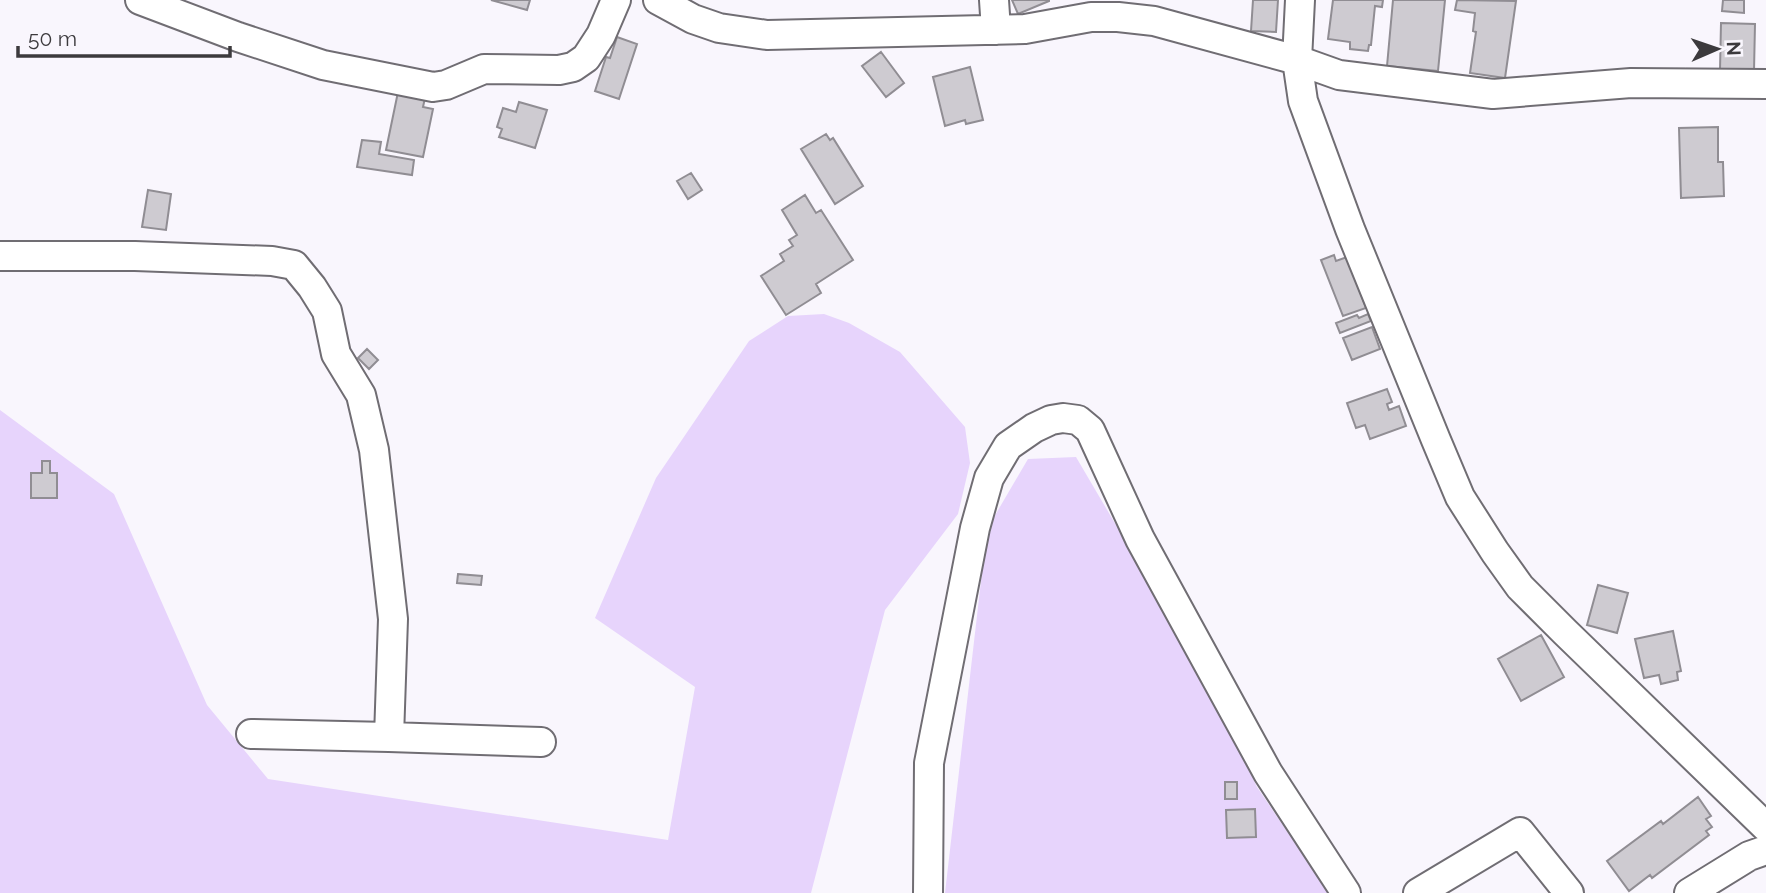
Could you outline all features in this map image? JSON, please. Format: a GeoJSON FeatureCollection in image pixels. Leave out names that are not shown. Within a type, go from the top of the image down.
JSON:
{"type":"FeatureCollection","features":[{"type":"Feature","properties":{"kind":"street"},"geometry":{"type":"LineString","coordinates":[[139,0],[323,65],[433,87],[446,85],[484,69],[559,70],[573,67],[586,58],[601,35],[616,0]]}},
{"type":"Feature","properties":{"kind":"street"},"geometry":{"type":"LineString","coordinates":[[658,0],[693,19],[719,28],[756,34],[996,30],[1058,25],[1091,17],[1118,17],[1178,26],[1297,60],[1339,75],[1493,94],[1631,83],[1766,84]]}},
{"type":"Feature","properties":{"kind":"street"},"geometry":{"type":"LineString","coordinates":[[994,0],[996,30]]}},
{"type":"Feature","properties":{"kind":"street"},"geometry":{"type":"LineString","coordinates":[[1300,0],[1297,60],[1303,101],[1408,377],[1461,497],[1520,587],[1766,827]]}},
{"type":"Feature","properties":{"kind":"street"},"geometry":{"type":"LineString","coordinates":[[0,256],[135,256],[272,261],[294,265],[312,287],[327,311],[336,354],[361,395],[374,450],[393,618],[389,737]]}},
{"type":"Feature","properties":{"kind":"street"},"geometry":{"type":"LineString","coordinates":[[928,893],[929,764],[975,528],[989,478],[1008,446],[1034,428],[1063,418],[1078,420],[1090,430],[1140,539],[1268,773],[1346,893]]}},
{"type":"Feature","properties":{"kind":"street"},"geometry":{"type":"LineString","coordinates":[[251,734],[541,742]]}},
{"type":"Feature","properties":{"kind":"street"},"geometry":{"type":"LineString","coordinates":[[1418,893],[1520,832],[1569,893]]}},
{"type":"Feature","properties":{"kind":"street"},"geometry":{"type":"LineString","coordinates":[[1689,893],[1749,856],[1766,850]]}},
{"type":"Feature","properties":{"kind":"shaded area"},"geometry":{"type":"Polygon","coordinates":[[[824,314],[849,323],[900,352],[965,427],[970,463],[958,514],[885,610],[811,893],[0,893],[0,410],[114,494],[207,705],[268,779],[668,840],[695,687],[595,618],[656,478],[749,341],[788,316],[824,314]]]}},
{"type":"Feature","properties":{"kind":"shaded area"},"geometry":{"type":"Polygon","coordinates":[[[1076,457],[1207,680],[1257,787],[1329,893],[945,893],[987,529],[1028,459],[1076,457]]]}},
{"type":"Feature","properties":{"kind":"building"},"geometry":{"type":"Polygon","coordinates":[[[491,0],[530,0],[527,10],[491,0]]]}},
{"type":"Feature","properties":{"kind":"building"},"geometry":{"type":"Polygon","coordinates":[[[1012,0],[1049,0],[1049,1],[1018,14],[1012,0]]]}},
{"type":"Feature","properties":{"kind":"building"},"geometry":{"type":"Polygon","coordinates":[[[1253,0],[1278,0],[1276,32],[1251,31],[1253,0]]]}},
{"type":"Feature","properties":{"kind":"building"},"geometry":{"type":"Polygon","coordinates":[[[1333,0],[1383,0],[1382,7],[1375,6],[1368,51],[1350,49],[1350,42],[1328,39],[1333,0]]]}},
{"type":"Feature","properties":{"kind":"building"},"geometry":{"type":"Polygon","coordinates":[[[1393,0],[1445,0],[1438,71],[1387,66],[1393,0]]]}},
{"type":"Feature","properties":{"kind":"building"},"geometry":{"type":"Polygon","coordinates":[[[1457,0],[1516,1],[1505,78],[1470,73],[1476,32],[1473,31],[1475,13],[1455,10],[1457,0]]]}},
{"type":"Feature","properties":{"kind":"building"},"geometry":{"type":"Polygon","coordinates":[[[1723,0],[1744,0],[1744,13],[1722,11],[1723,0]]]}},
{"type":"Feature","properties":{"kind":"building"},"geometry":{"type":"Polygon","coordinates":[[[1721,23],[1755,24],[1754,71],[1720,70],[1721,23]]]}},
{"type":"Feature","properties":{"kind":"building"},"geometry":{"type":"Polygon","coordinates":[[[617,37],[637,44],[619,99],[595,91],[606,57],[610,58],[617,37]]]}},
{"type":"Feature","properties":{"kind":"building"},"geometry":{"type":"Polygon","coordinates":[[[881,52],[904,83],[886,97],[862,66],[881,52]]]}},
{"type":"Feature","properties":{"kind":"building"},"geometry":{"type":"Polygon","coordinates":[[[970,67],[983,120],[966,124],[965,120],[945,126],[933,77],[970,67]]]}},
{"type":"Feature","properties":{"kind":"building"},"geometry":{"type":"Polygon","coordinates":[[[398,92],[425,98],[423,107],[433,109],[423,157],[386,150],[398,92]]]}},
{"type":"Feature","properties":{"kind":"building"},"geometry":{"type":"Polygon","coordinates":[[[519,102],[547,110],[535,148],[499,137],[502,129],[497,127],[503,108],[516,112],[519,102]]]}},
{"type":"Feature","properties":{"kind":"building"},"geometry":{"type":"Polygon","coordinates":[[[1718,127],[1718,162],[1723,162],[1724,196],[1681,198],[1679,128],[1718,127]]]}},
{"type":"Feature","properties":{"kind":"building"},"geometry":{"type":"Polygon","coordinates":[[[826,134],[830,140],[833,138],[863,186],[835,204],[801,149],[826,134]]]}},
{"type":"Feature","properties":{"kind":"building"},"geometry":{"type":"Polygon","coordinates":[[[362,140],[381,142],[379,154],[414,160],[412,175],[357,167],[362,140]]]}},
{"type":"Feature","properties":{"kind":"building"},"geometry":{"type":"Polygon","coordinates":[[[691,173],[702,190],[688,199],[677,181],[691,173]]]}},
{"type":"Feature","properties":{"kind":"building"},"geometry":{"type":"Polygon","coordinates":[[[148,190],[171,194],[166,230],[142,227],[148,190]]]}},
{"type":"Feature","properties":{"kind":"building"},"geometry":{"type":"Polygon","coordinates":[[[805,195],[816,213],[821,210],[853,260],[816,284],[821,293],[786,315],[761,276],[784,261],[780,254],[793,246],[789,240],[797,235],[782,210],[805,195]]]}},
{"type":"Feature","properties":{"kind":"building"},"geometry":{"type":"Polygon","coordinates":[[[1334,255],[1336,261],[1347,257],[1366,308],[1343,316],[1321,260],[1334,255]]]}},
{"type":"Feature","properties":{"kind":"building"},"geometry":{"type":"Polygon","coordinates":[[[1368,314],[1371,321],[1340,333],[1336,323],[1368,314]]]}},
{"type":"Feature","properties":{"kind":"building"},"geometry":{"type":"Polygon","coordinates":[[[1372,327],[1380,349],[1352,360],[1343,338],[1372,327]]]}},
{"type":"Feature","properties":{"kind":"building"},"geometry":{"type":"Polygon","coordinates":[[[367,349],[378,360],[369,369],[358,358],[367,349]]]}},
{"type":"Feature","properties":{"kind":"building"},"geometry":{"type":"Polygon","coordinates":[[[1387,389],[1392,402],[1387,404],[1389,410],[1399,406],[1406,426],[1370,439],[1365,425],[1356,428],[1347,403],[1387,389]]]}},
{"type":"Feature","properties":{"kind":"building"},"geometry":{"type":"Polygon","coordinates":[[[42,461],[50,461],[50,473],[57,473],[57,498],[31,498],[31,473],[42,473],[42,461]]]}},
{"type":"Feature","properties":{"kind":"building"},"geometry":{"type":"Polygon","coordinates":[[[458,574],[482,576],[481,585],[457,583],[458,574]]]}},
{"type":"Feature","properties":{"kind":"building"},"geometry":{"type":"Polygon","coordinates":[[[1598,585],[1628,593],[1617,633],[1587,625],[1598,585]]]}},
{"type":"Feature","properties":{"kind":"building"},"geometry":{"type":"Polygon","coordinates":[[[1673,631],[1681,671],[1677,672],[1678,680],[1661,684],[1659,675],[1644,678],[1635,639],[1673,631]]]}},
{"type":"Feature","properties":{"kind":"building"},"geometry":{"type":"Polygon","coordinates":[[[1541,635],[1564,677],[1521,701],[1498,659],[1541,635]]]}},
{"type":"Feature","properties":{"kind":"building"},"geometry":{"type":"Polygon","coordinates":[[[1225,782],[1237,782],[1237,799],[1225,799],[1225,782]]]}},
{"type":"Feature","properties":{"kind":"building"},"geometry":{"type":"Polygon","coordinates":[[[1698,797],[1711,816],[1706,819],[1712,827],[1706,831],[1709,835],[1652,878],[1650,875],[1629,891],[1607,861],[1698,797]]]}},
{"type":"Feature","properties":{"kind":"building"},"geometry":{"type":"Polygon","coordinates":[[[1255,809],[1256,837],[1227,838],[1226,810],[1255,809]]]}}]}
